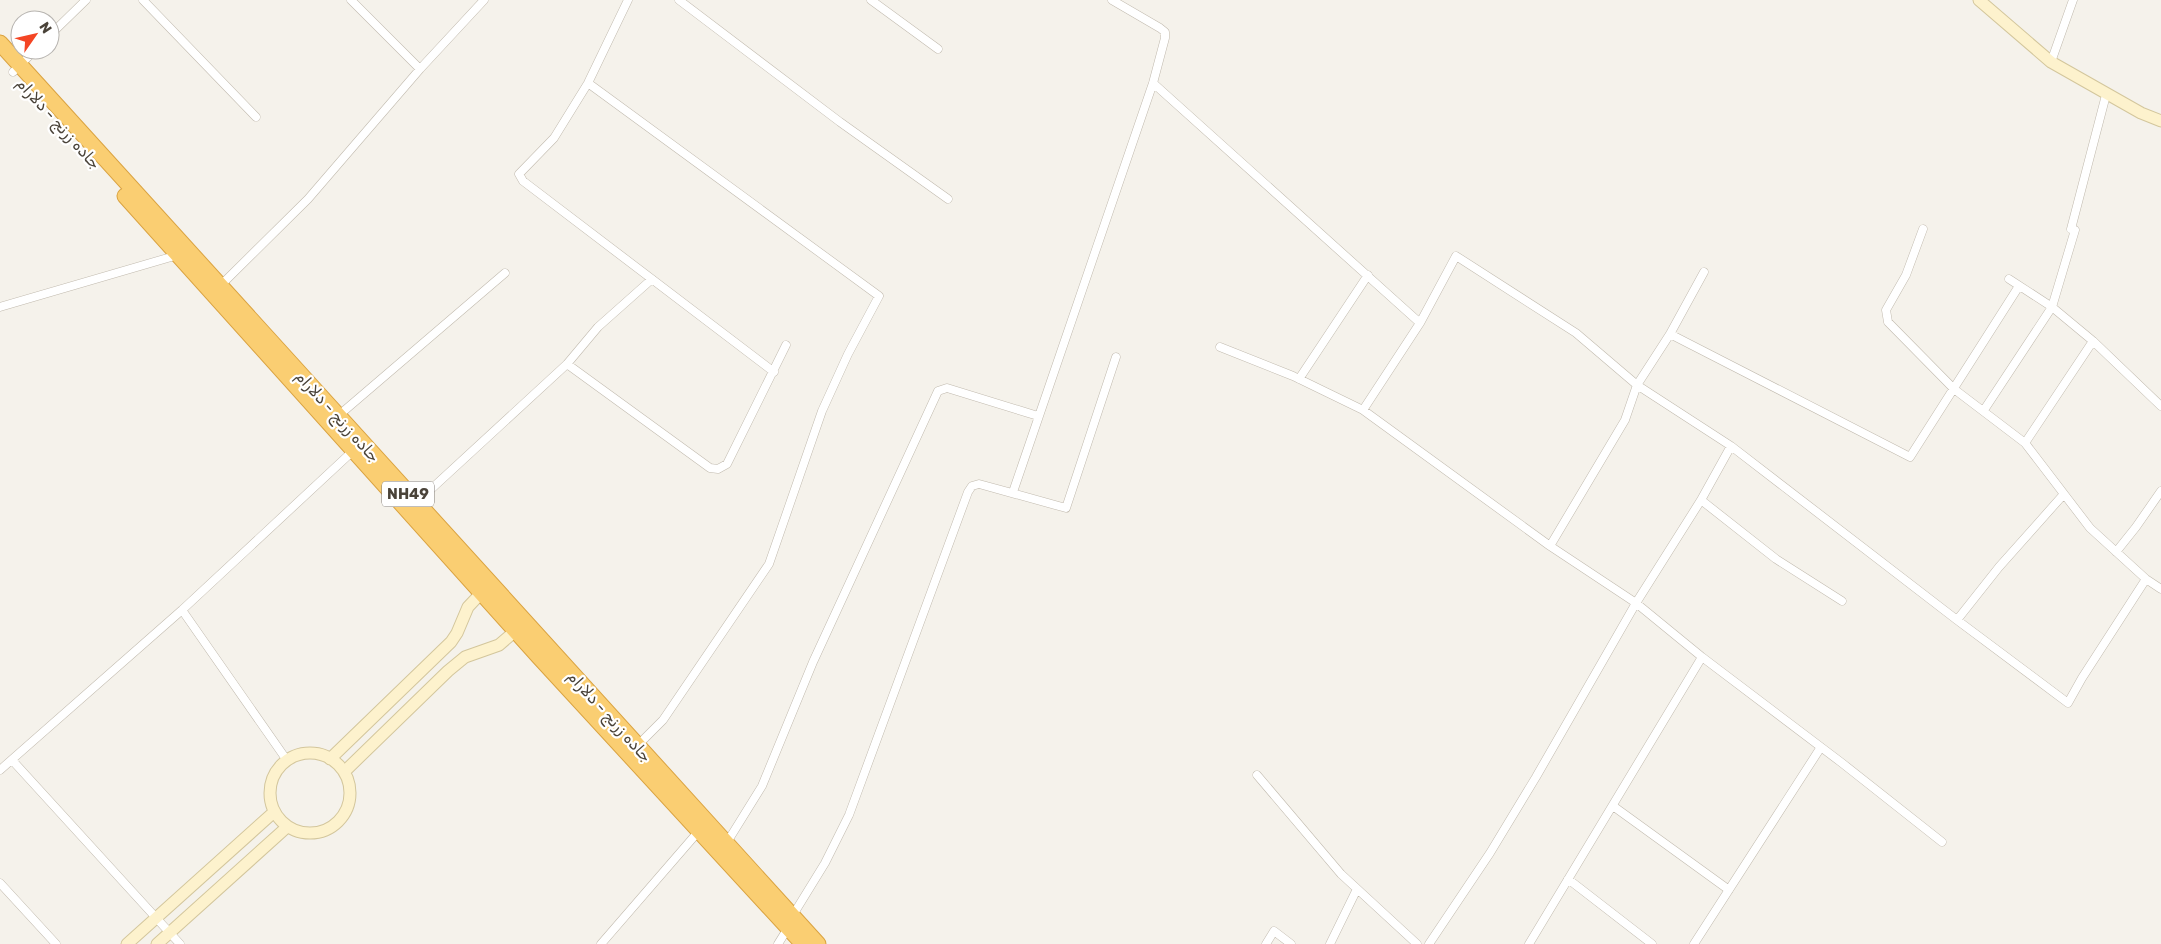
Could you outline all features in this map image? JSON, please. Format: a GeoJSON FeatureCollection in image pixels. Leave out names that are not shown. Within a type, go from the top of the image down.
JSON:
{"type":"FeatureCollection","features":[{"type":"Feature","properties":{"kind":"highway","name":"جاده زرنج - دلارام"},"geometry":{"type":"LineString","coordinates":[[0,43],[17,68],[178,255],[216,289],[338,416],[416,503],[486,587],[698,832],[722,848]]}},
{"type":"Feature","properties":{"kind":"highway","name":"جاده زرنج - دلارام"},"geometry":{"type":"LineString","coordinates":[[0,58],[17,68],[216,289],[354,450],[486,587]]}},
{"type":"Feature","properties":{"kind":"highway","name":"جاده زرنج - دلارام"},"geometry":{"type":"LineString","coordinates":[[521,627],[638,745],[722,848],[790,922],[818,944]]}},
{"type":"Feature","properties":{"kind":"highway","name":"جاده زرنج - دلارام"},"geometry":{"type":"LineString","coordinates":[[790,922],[803,944]]}},
{"type":"Feature","properties":{"kind":"street"},"geometry":{"type":"LineString","coordinates":[[60,25],[86,0]]}},
{"type":"Feature","properties":{"kind":"street"},"geometry":{"type":"LineString","coordinates":[[143,0],[256,117]]}},
{"type":"Feature","properties":{"kind":"street"},"geometry":{"type":"LineString","coordinates":[[351,0],[420,69]]}},
{"type":"Feature","properties":{"kind":"street"},"geometry":{"type":"LineString","coordinates":[[216,289],[308,199],[420,69],[484,0]]}},
{"type":"Feature","properties":{"kind":"street"},"geometry":{"type":"LineString","coordinates":[[628,0],[588,83],[554,138],[519,174],[523,181],[774,372]]}},
{"type":"Feature","properties":{"kind":"street"},"geometry":{"type":"LineString","coordinates":[[679,0],[840,122],[948,199]]}},
{"type":"Feature","properties":{"kind":"street"},"geometry":{"type":"LineString","coordinates":[[871,0],[938,49]]}},
{"type":"Feature","properties":{"kind":"street"},"geometry":{"type":"LineString","coordinates":[[1013,492],[1153,83],[1165,38],[1165,32],[1112,0]]}},
{"type":"Feature","properties":{"kind":"street"},"geometry":{"type":"LineString","coordinates":[[1979,0],[2051,62],[2141,113],[2161,121]]}},
{"type":"Feature","properties":{"kind":"street"},"geometry":{"type":"LineString","coordinates":[[2051,62],[2073,0]]}},
{"type":"Feature","properties":{"kind":"street"},"geometry":{"type":"LineString","coordinates":[[17,68],[25,60]]}},
{"type":"Feature","properties":{"kind":"street"},"geometry":{"type":"LineString","coordinates":[[588,83],[879,296],[848,354],[822,411],[769,564],[663,720],[638,745]]}},
{"type":"Feature","properties":{"kind":"street"},"geometry":{"type":"LineString","coordinates":[[1153,83],[1420,323]]}},
{"type":"Feature","properties":{"kind":"street"},"geometry":{"type":"LineString","coordinates":[[1984,410],[2052,307],[2075,230],[2071,229],[2106,95],[2110,96]]}},
{"type":"Feature","properties":{"kind":"street"},"geometry":{"type":"LineString","coordinates":[[1923,229],[1906,275],[1886,310],[1888,322],[1954,389],[2025,443],[2090,528],[2146,579],[2161,589]]}},
{"type":"Feature","properties":{"kind":"street"},"geometry":{"type":"LineString","coordinates":[[0,307],[178,255]]}},
{"type":"Feature","properties":{"kind":"street"},"geometry":{"type":"LineString","coordinates":[[1363,410],[1420,323],[1456,256],[1576,333],[1637,385],[1731,446],[2068,703],[2146,579]]}},
{"type":"Feature","properties":{"kind":"street"},"geometry":{"type":"LineString","coordinates":[[1550,546],[1625,420],[1637,385],[1670,334],[1704,272]]}},
{"type":"Feature","properties":{"kind":"street"},"geometry":{"type":"LineString","coordinates":[[338,416],[505,273]]}},
{"type":"Feature","properties":{"kind":"street"},"geometry":{"type":"LineString","coordinates":[[1299,379],[1368,275]]}},
{"type":"Feature","properties":{"kind":"street"},"geometry":{"type":"LineString","coordinates":[[416,503],[567,364],[598,327],[652,279]]}},
{"type":"Feature","properties":{"kind":"street"},"geometry":{"type":"LineString","coordinates":[[2009,279],[2052,307],[2093,341],[2161,406]]}},
{"type":"Feature","properties":{"kind":"street"},"geometry":{"type":"LineString","coordinates":[[1670,334],[1910,457],[2019,286]]}},
{"type":"Feature","properties":{"kind":"street"},"geometry":{"type":"LineString","coordinates":[[2025,443],[2093,341]]}},
{"type":"Feature","properties":{"kind":"street"},"geometry":{"type":"LineString","coordinates":[[567,364],[710,468],[718,469],[727,464],[786,346]]}},
{"type":"Feature","properties":{"kind":"street"},"geometry":{"type":"LineString","coordinates":[[1220,347],[1299,379],[1363,410],[1550,546],[1636,603],[1702,657],[1942,842]]}},
{"type":"Feature","properties":{"kind":"street"},"geometry":{"type":"LineString","coordinates":[[778,944],[825,863],[849,816],[968,492],[972,486],[979,484],[1066,508],[1116,357]]}},
{"type":"Feature","properties":{"kind":"street"},"geometry":{"type":"LineString","coordinates":[[722,848],[762,786],[813,662],[938,391],[947,388],[1038,416]]}},
{"type":"Feature","properties":{"kind":"street"},"geometry":{"type":"LineString","coordinates":[[1429,944],[1490,852],[1531,785],[1636,603],[1701,500],[1731,446]]}},
{"type":"Feature","properties":{"kind":"street"},"geometry":{"type":"LineString","coordinates":[[0,770],[182,610],[354,450]]}},
{"type":"Feature","properties":{"kind":"street"},"geometry":{"type":"LineString","coordinates":[[2116,552],[2161,491]]}},
{"type":"Feature","properties":{"kind":"street"},"geometry":{"type":"LineString","coordinates":[[1957,620],[1999,567],[2064,494]]}},
{"type":"Feature","properties":{"kind":"street"},"geometry":{"type":"LineString","coordinates":[[1701,500],[1776,559],[1842,602]]}},
{"type":"Feature","properties":{"kind":"street"},"geometry":{"type":"LineString","coordinates":[[330,759],[451,642],[457,634],[468,607],[486,587]]}},
{"type":"Feature","properties":{"kind":"street"},"geometry":{"type":"LineString","coordinates":[[182,610],[286,759]]}},
{"type":"Feature","properties":{"kind":"street"},"geometry":{"type":"LineString","coordinates":[[344,772],[448,671],[466,657],[498,645],[521,627]]}},
{"type":"Feature","properties":{"kind":"street"},"geometry":{"type":"LineString","coordinates":[[1529,944],[1702,657]]}},
{"type":"Feature","properties":{"kind":"street"},"geometry":{"type":"LineString","coordinates":[[1694,944],[1821,747]]}},
{"type":"Feature","properties":{"kind":"street"},"geometry":{"type":"LineString","coordinates":[[305,752],[324,754],[330,759],[341,766],[350,783],[350,803],[341,820],[325,831],[306,834],[287,827],[274,812],[269,793],[274,774],[286,759],[305,752]]}},
{"type":"Feature","properties":{"kind":"street"},"geometry":{"type":"LineString","coordinates":[[12,760],[180,944]]}},
{"type":"Feature","properties":{"kind":"street"},"geometry":{"type":"LineString","coordinates":[[1257,775],[1342,874],[1417,944]]}},
{"type":"Feature","properties":{"kind":"street"},"geometry":{"type":"LineString","coordinates":[[1613,806],[1729,890]]}},
{"type":"Feature","properties":{"kind":"street"},"geometry":{"type":"LineString","coordinates":[[127,944],[274,812]]}},
{"type":"Feature","properties":{"kind":"street"},"geometry":{"type":"LineString","coordinates":[[157,944],[287,827]]}},
{"type":"Feature","properties":{"kind":"street"},"geometry":{"type":"LineString","coordinates":[[601,944],[698,832]]}},
{"type":"Feature","properties":{"kind":"street"},"geometry":{"type":"LineString","coordinates":[[1568,879],[1652,944]]}},
{"type":"Feature","properties":{"kind":"street"},"geometry":{"type":"LineString","coordinates":[[0,883],[56,944]]}},
{"type":"Feature","properties":{"kind":"street"},"geometry":{"type":"LineString","coordinates":[[1330,944],[1357,889]]}},
{"type":"Feature","properties":{"kind":"street"},"geometry":{"type":"LineString","coordinates":[[1266,944],[1274,931],[1291,944]]}}]}
